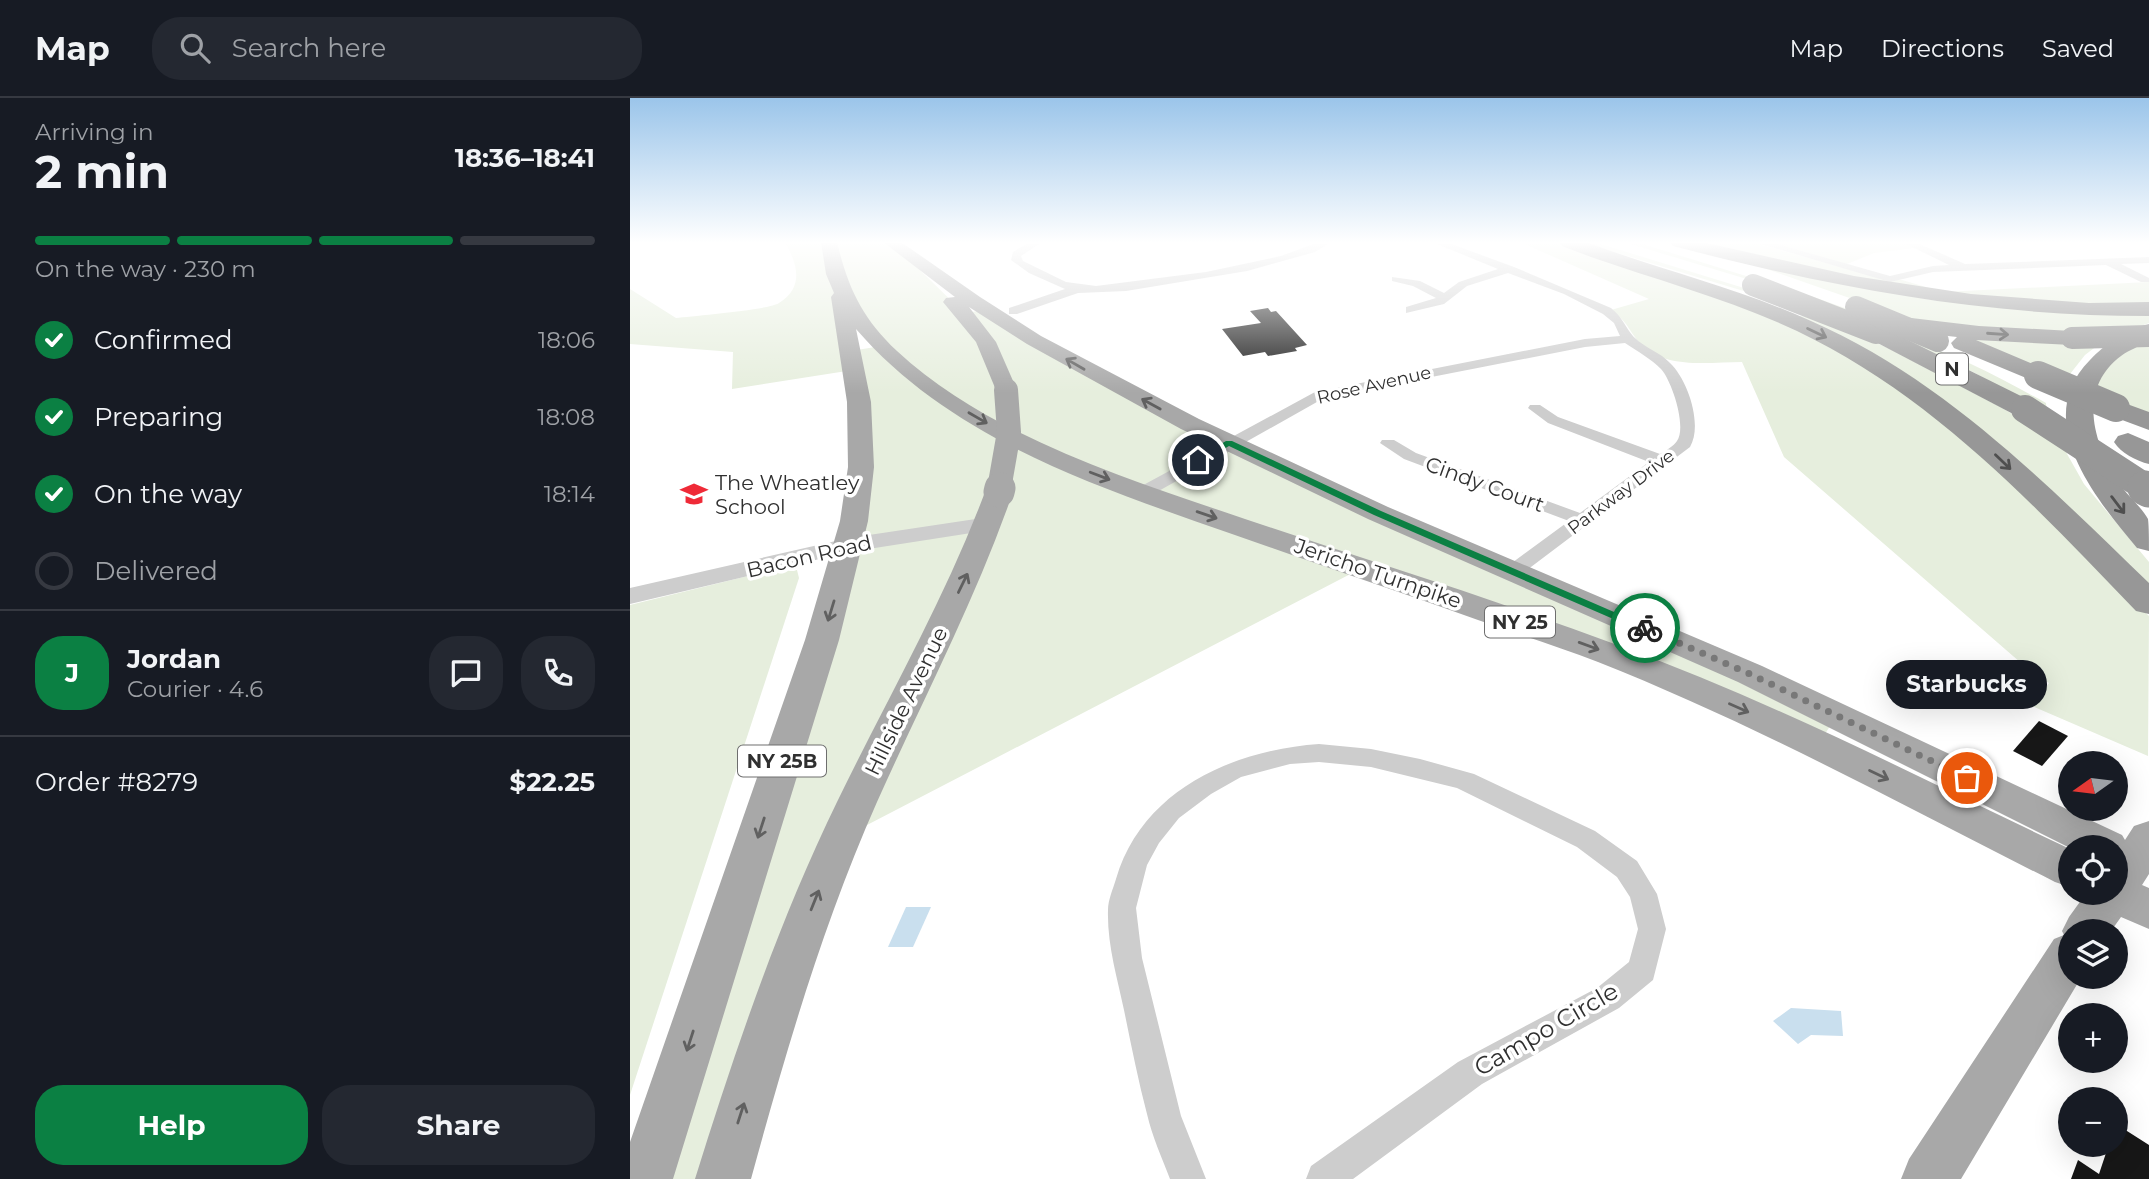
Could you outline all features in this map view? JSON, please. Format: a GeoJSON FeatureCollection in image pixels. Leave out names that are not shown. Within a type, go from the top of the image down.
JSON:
{"type":"FeatureCollection","features":[{"type":"Feature","properties":{"kind":"highway"},"geometry":{"type":"LineString","coordinates":[[1716,292],[1775,313],[1830,339],[1891,373],[1934,403],[1977,438],[2149,603]]}},
{"type":"Feature","properties":{"kind":"highway"},"geometry":{"type":"LineString","coordinates":[[1740,292],[1798,306],[1938,329],[2072,338],[2149,336]]}},
{"type":"Feature","properties":{"kind":"highway","name":"N"},"geometry":{"type":"LineString","coordinates":[[1778,292],[1882,323],[1952,369],[2029,389],[2149,490]]}},
{"type":"Feature","properties":{"kind":"highway","name":"N"},"geometry":{"type":"LineString","coordinates":[[1815,292],[1951,342],[2138,449]]}},
{"type":"Feature","properties":{"kind":"highway"},"geometry":{"type":"LineString","coordinates":[[1827,292],[1847,298],[1882,323],[1951,342]]}},
{"type":"Feature","properties":{"kind":"highway"},"geometry":{"type":"LineString","coordinates":[[1904,292],[2017,306],[2149,309]]}},
{"type":"Feature","properties":{"kind":"highway"},"geometry":{"type":"LineString","coordinates":[[2149,331],[2114,348],[2098,362],[2083,384],[2077,410],[2083,442],[2096,472],[2121,510],[2149,541]]}},
{"type":"Feature","properties":{"kind":"highway"},"geometry":{"type":"LineString","coordinates":[[2029,389],[2116,408],[2149,422]]}},
{"type":"Feature","properties":{"kind":"main road","name":"NY 25B"},"geometry":{"type":"LineString","coordinates":[[645,1179],[822,640],[849,545],[860,482],[861,436],[859,402],[840,292]]}},
{"type":"Feature","properties":{"kind":"main road","name":"Jericho Turnpike"},"geometry":{"type":"LineString","coordinates":[[844,292],[855,313],[875,337],[908,369],[972,414],[1039,450],[1142,493],[1609,654],[1770,722],[2058,863]]}},
{"type":"Feature","properties":{"kind":"main road","name":"Hillside Avenue"},"geometry":{"type":"LineString","coordinates":[[723,1179],[769,1026],[822,883],[994,508],[1009,432],[1006,390],[993,352],[984,336],[941,292]]}},
{"type":"Feature","properties":{"kind":"main road","name":"NY 25"},"geometry":{"type":"LineString","coordinates":[[961,292],[1054,352],[1229,443],[1512,572],[1750,674],[2130,862],[2149,910]]}},
{"type":"Feature","properties":{"kind":"main road"},"geometry":{"type":"LineString","coordinates":[[2093,919],[2130,862]]}},
{"type":"Feature","properties":{"kind":"main road"},"geometry":{"type":"LineString","coordinates":[[1929,1179],[2058,973]]}},
{"type":"Feature","properties":{"kind":"street"},"geometry":{"type":"LineString","coordinates":[[1013,311],[1067,292]]}},
{"type":"Feature","properties":{"kind":"street"},"geometry":{"type":"LineString","coordinates":[[1434,292],[1445,298]]}},
{"type":"Feature","properties":{"kind":"street"},"geometry":{"type":"LineString","coordinates":[[1410,310],[1445,298],[1452,292]]}},
{"type":"Feature","properties":{"kind":"street","name":"Parkway Drive"},"geometry":{"type":"LineString","coordinates":[[1512,572],[1684,444],[1689,429],[1688,419],[1670,370],[1628,339],[1619,321],[1607,311],[1563,292]]}},
{"type":"Feature","properties":{"kind":"street","name":"Rose Avenue"},"geometry":{"type":"LineString","coordinates":[[1142,493],[1310,399],[1340,389],[1585,343],[1628,339]]}},
{"type":"Feature","properties":{"kind":"street"},"geometry":{"type":"LineString","coordinates":[[1535,408],[1553,420],[1662,461]]}},
{"type":"Feature","properties":{"kind":"street","name":"Cindy Court"},"geometry":{"type":"LineString","coordinates":[[1388,443],[1409,456],[1584,520]]}},
{"type":"Feature","properties":{"kind":"street","name":"Bacon Road"},"geometry":{"type":"LineString","coordinates":[[630,596],[994,508]]}},
{"type":"Feature","properties":{"kind":"street","name":"Campo Circle"},"geometry":{"type":"LineString","coordinates":[[1188,1179],[1164,1116],[1126,958],[1122,908],[1134,864],[1150,836],[1170,811],[1202,787],[1234,770],[1290,755],[1371,758],[1465,781],[1586,839],[1628,869],[1643,894],[1652,929],[1642,971],[1608,998],[1470,1073],[1324,1179]]}},
{"type":"Feature","properties":{"kind":"green space"},"geometry":{"type":"Polygon","coordinates":[[[630,292],[635,292],[676,318],[772,306],[791,292],[943,292],[964,313],[986,310],[1097,376],[1837,715],[1818,745],[1362,568],[842,838],[723,1179],[645,1179],[854,521],[853,370],[732,389],[733,352],[630,344],[630,292]],[[855,313],[850,351],[882,346],[855,313]]]}},
{"type":"Feature","properties":{"kind":"green space"},"geometry":{"type":"Polygon","coordinates":[[[1634,292],[1702,292],[1760,312],[1867,364],[1987,456],[2149,616],[2148,756],[2032,706],[2049,683],[2036,676],[1784,457],[1742,362],[1688,363],[1662,357],[1650,352],[1640,343],[1611,310],[1649,299],[1634,292]]]}},
{"type":"Feature","properties":{"kind":"green space"},"geometry":{"type":"Polygon","coordinates":[[[1786,292],[1799,292],[1856,312],[1829,308],[1786,292]]]}},
{"type":"Feature","properties":{"kind":"green space"},"geometry":{"type":"Polygon","coordinates":[[[1834,292],[1892,292],[1931,300],[2149,312],[2149,323],[2120,334],[1927,325],[1834,292]]]}},
{"type":"Feature","properties":{"kind":"green space"},"geometry":{"type":"Polygon","coordinates":[[[1943,292],[2149,292],[2149,306],[2010,302],[1943,292]]]}},
{"type":"Feature","properties":{"kind":"green space"},"geometry":{"type":"Polygon","coordinates":[[[1791,318],[1822,318],[1890,349],[2004,409],[2062,445],[2084,484],[2149,562],[2149,596],[1988,442],[1791,318]]]}},
{"type":"Feature","properties":{"kind":"green space"},"geometry":{"type":"Polygon","coordinates":[[[1953,335],[2102,342],[2085,355],[2070,374],[2009,360],[1953,335]]]}},
{"type":"Feature","properties":{"kind":"green space"},"geometry":{"type":"Polygon","coordinates":[[[1902,339],[1958,358],[2011,384],[2046,403],[2047,414],[1975,373],[1902,339]]]}},
{"type":"Feature","properties":{"kind":"green space"},"geometry":{"type":"Polygon","coordinates":[[[2149,339],[2149,418],[2091,393],[2115,361],[2149,339]]]}},
{"type":"Feature","properties":{"kind":"green space"},"geometry":{"type":"Polygon","coordinates":[[[797,570],[799,578],[630,1095],[630,605],[760,573],[797,570]]]}},
{"type":"Feature","properties":{"kind":"water"},"geometry":{"type":"Polygon","coordinates":[[[906,907],[931,907],[913,947],[888,947],[906,907]]]}},
{"type":"Feature","properties":{"kind":"water"},"geometry":{"type":"Polygon","coordinates":[[[1791,1008],[1841,1011],[1843,1036],[1811,1035],[1798,1044],[1773,1021],[1791,1008]]]}},
{"type":"Feature","properties":{"kind":"building"},"geometry":{"type":"Polygon","coordinates":[[[1268,308],[1271,312],[1276,311],[1307,345],[1295,348],[1297,351],[1268,356],[1265,352],[1243,356],[1222,329],[1261,323],[1250,311],[1268,308]]]}},
{"type":"Feature","properties":{"kind":"building"},"geometry":{"type":"Polygon","coordinates":[[[2039,721],[2068,736],[2042,766],[2013,751],[2039,721]]]}},
{"type":"Feature","properties":{"kind":"building"},"geometry":{"type":"Polygon","coordinates":[[[2128,1132],[2149,1145],[2149,1179],[2071,1179],[2078,1160],[2099,1174],[2105,1157],[2128,1157],[2128,1132]]]}},
{"type":"Feature","properties":{"kind":"way so far"},"geometry":{"type":"LineString","coordinates":[[1645,628],[1750,674],[1967,778]]}},
{"type":"Feature","properties":{"kind":"place","name":"The Wheatley School"},"geometry":{"type":"Point","coordinates":[694,494]}},
{"type":"Feature","properties":{"kind":"place","name":"Starbucks"},"geometry":{"type":"Point","coordinates":[1967,778]}},
{"type":"Feature","properties":{"kind":"route"},"geometry":{"type":"LineString","coordinates":[[1198,460],[1229,443],[1378,513],[1645,628]]}}]}
